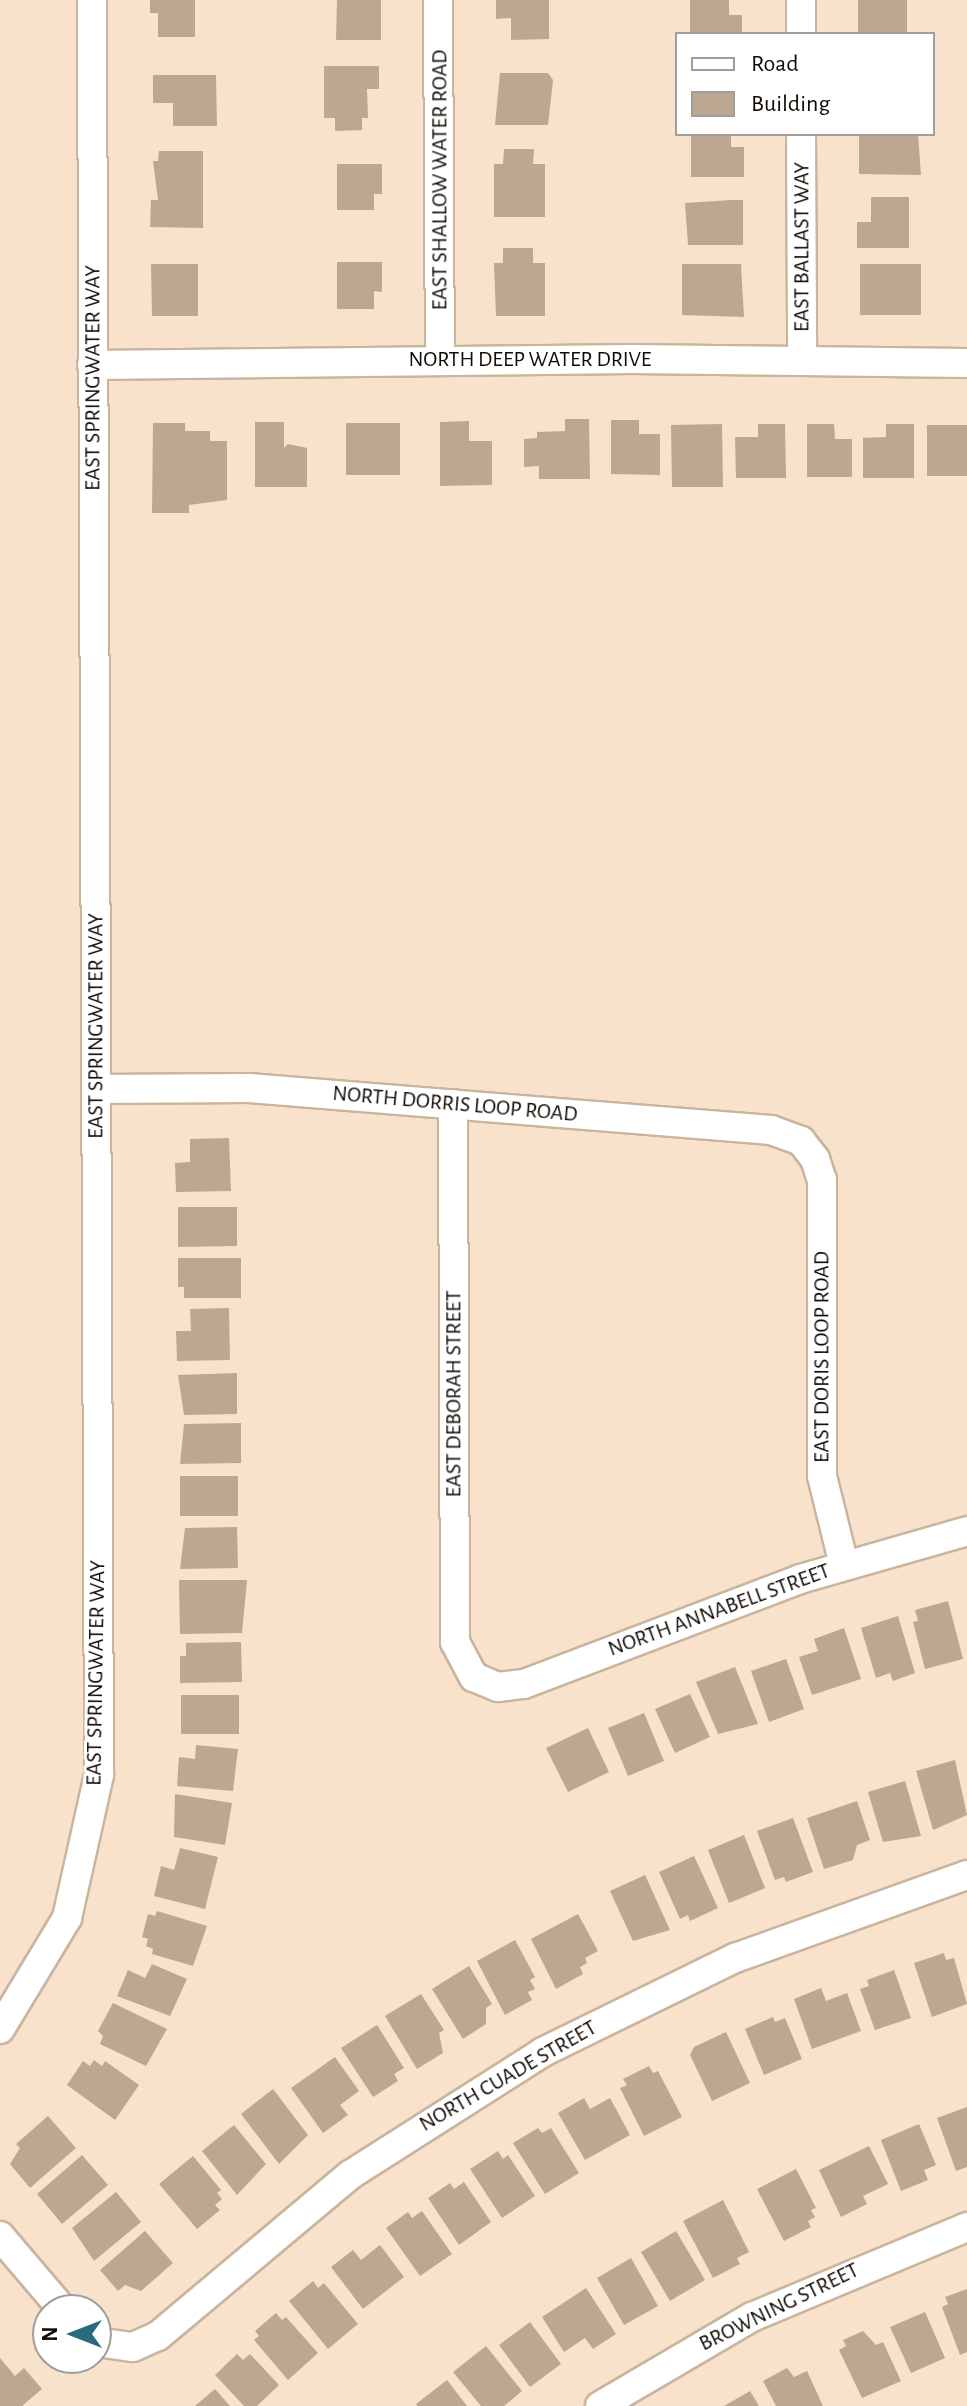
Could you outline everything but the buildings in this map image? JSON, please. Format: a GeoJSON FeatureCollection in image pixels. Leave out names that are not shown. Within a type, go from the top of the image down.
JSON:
{"type":"FeatureCollection","features":[{"type":"Feature","properties":{"kind":"street","name":"EAST SPRINGWATER WAY"},"geometry":{"type":"LineString","coordinates":[[0,2029],[67,1918],[99,1775],[92,0]]}},
{"type":"Feature","properties":{"kind":"street","name":"EAST SHALLOW WATER ROAD"},"geometry":{"type":"LineString","coordinates":[[438,0],[440,360]]}},
{"type":"Feature","properties":{"kind":"street"},"geometry":{"type":"LineString","coordinates":[[801,0],[801,32]]}},
{"type":"Feature","properties":{"kind":"street","name":"EAST BALLAST WAY"},"geometry":{"type":"LineString","coordinates":[[801,136],[802,361]]}},
{"type":"Feature","properties":{"kind":"street","name":"NORTH DEEP WATER DRIVE"},"geometry":{"type":"LineString","coordinates":[[92,365],[440,360],[967,363]]}},
{"type":"Feature","properties":{"kind":"street","name":"NORTH DORRIS LOOP ROAD"},"geometry":{"type":"LineString","coordinates":[[96,1089],[249,1088],[771,1130],[792,1136],[809,1149]]}},
{"type":"Feature","properties":{"kind":"street","name":"EAST DEBORAH STREET"},"geometry":{"type":"LineString","coordinates":[[453,1104],[455,1642],[474,1677]]}},
{"type":"Feature","properties":{"kind":"street","name":"EAST DORIS LOOP ROAD"},"geometry":{"type":"LineString","coordinates":[[809,1149],[822,1180],[822,1476],[844,1565]]}},
{"type":"Feature","properties":{"kind":"street","name":"NORTH ANNABELL STREET"},"geometry":{"type":"LineString","coordinates":[[474,1677],[498,1687],[524,1684],[684,1620],[844,1565],[967,1531]]}},
{"type":"Feature","properties":{"kind":"street","name":"NORTH CUADE STREET"},"geometry":{"type":"LineString","coordinates":[[112,2347],[120,2349],[158,2336],[350,2175],[476,2091],[567,2039],[735,1958],[967,1875]]}},
{"type":"Feature","properties":{"kind":"street","name":"BROWNING STREET"},"geometry":{"type":"LineString","coordinates":[[600,2406],[752,2317],[967,2227]]}},
{"type":"Feature","properties":{"kind":"street"},"geometry":{"type":"LineString","coordinates":[[0,2236],[49,2294]]}}]}
